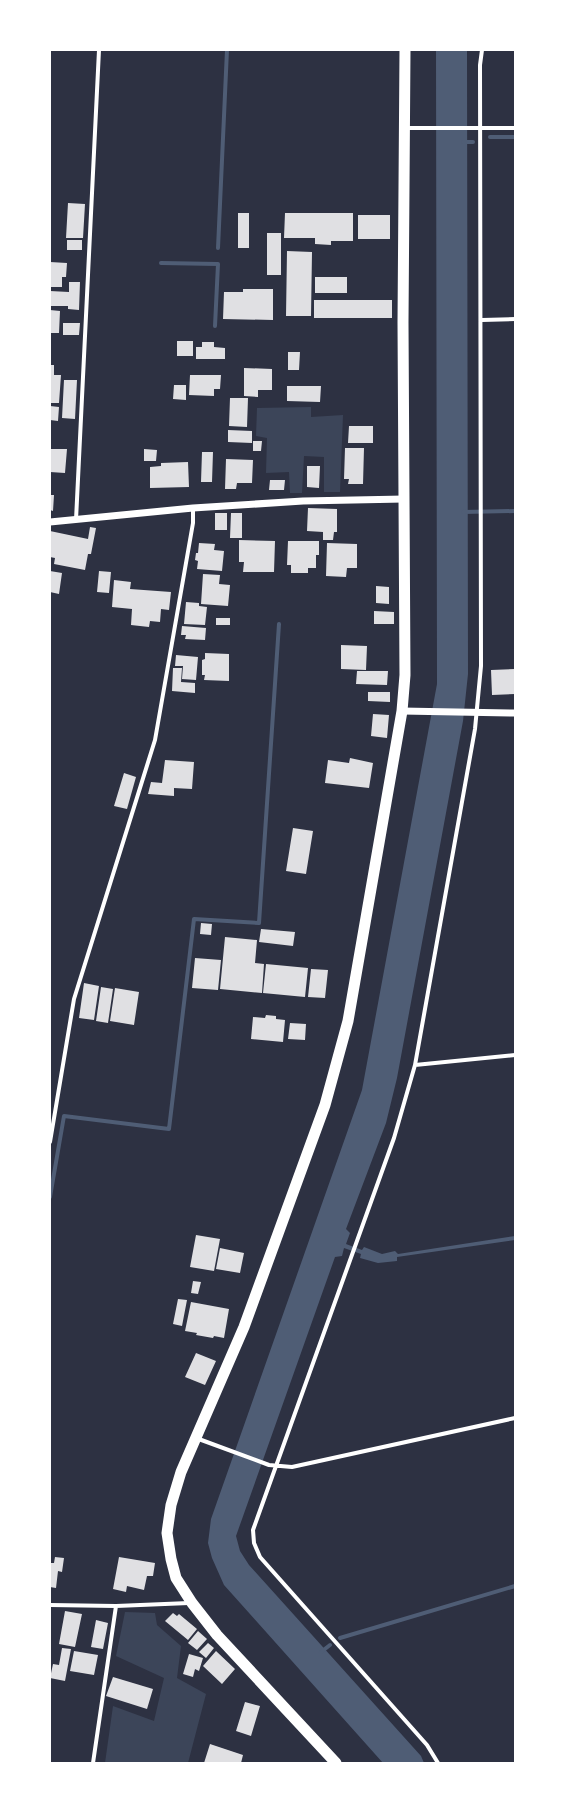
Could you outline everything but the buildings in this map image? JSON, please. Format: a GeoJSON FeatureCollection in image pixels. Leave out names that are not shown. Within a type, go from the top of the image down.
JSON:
{"type":"FeatureCollection","features":[{"type":"Feature","properties":{"kind":"highway"},"geometry":{"type":"LineString","coordinates":[[336,1763],[217,1635],[192,1603],[176,1578],[167,1533],[171,1505],[179,1479],[244,1327],[325,1105],[348,1021],[402,711],[405,667],[404,128],[406,50]]}},
{"type":"Feature","properties":{"kind":"street"},"geometry":{"type":"LineString","coordinates":[[76,520],[99,50]]}},
{"type":"Feature","properties":{"kind":"street"},"geometry":{"type":"LineString","coordinates":[[438,1763],[427,1746],[260,1558],[254,1543],[253,1530],[394,1138],[415,1065],[481,666],[482,320],[480,128],[482,50]]}},
{"type":"Feature","properties":{"kind":"street"},"geometry":{"type":"LineString","coordinates":[[404,128],[515,128]]}},
{"type":"Feature","properties":{"kind":"street"},"geometry":{"type":"LineString","coordinates":[[482,320],[515,319]]}},
{"type":"Feature","properties":{"kind":"street"},"geometry":{"type":"LineString","coordinates":[[50,522],[193,508],[303,501],[404,499]]}},
{"type":"Feature","properties":{"kind":"street"},"geometry":{"type":"LineString","coordinates":[[50,1142],[74,999],[156,740],[193,523],[193,508]]}},
{"type":"Feature","properties":{"kind":"street"},"geometry":{"type":"LineString","coordinates":[[402,711],[515,713]]}},
{"type":"Feature","properties":{"kind":"street"},"geometry":{"type":"LineString","coordinates":[[415,1065],[515,1055]]}},
{"type":"Feature","properties":{"kind":"street"},"geometry":{"type":"LineString","coordinates":[[196,1438],[276,1467],[292,1467],[515,1418]]}},
{"type":"Feature","properties":{"kind":"street"},"geometry":{"type":"LineString","coordinates":[[50,1605],[116,1606],[192,1603]]}},
{"type":"Feature","properties":{"kind":"street"},"geometry":{"type":"LineString","coordinates":[[93,1763],[116,1606]]}},
{"type":"Feature","properties":{"kind":"shaded area"},"geometry":{"type":"Polygon","coordinates":[[[436,50],[467,50],[468,674],[463,721],[397,1078],[386,1123],[346,1229],[350,1233],[346,1244],[362,1250],[364,1247],[382,1254],[395,1251],[398,1254],[515,1236],[515,1240],[397,1257],[397,1261],[378,1263],[360,1258],[361,1254],[344,1248],[342,1256],[335,1257],[236,1536],[240,1551],[249,1565],[421,1756],[424,1763],[383,1763],[224,1585],[212,1558],[208,1543],[211,1519],[362,1090],[437,684],[436,50]]]}},
{"type":"Feature","properties":{"kind":"shaded area"},"geometry":{"type":"Polygon","coordinates":[[[311,407],[311,417],[343,415],[340,492],[324,492],[324,457],[304,456],[302,493],[290,493],[289,472],[266,473],[267,438],[256,436],[257,408],[311,407]]]}},
{"type":"Feature","properties":{"kind":"shaded area"},"geometry":{"type":"Polygon","coordinates":[[[125,1612],[155,1613],[157,1625],[181,1646],[177,1678],[206,1694],[188,1763],[105,1763],[113,1706],[154,1721],[164,1678],[116,1656],[125,1612]]]}},
{"type":"Feature","properties":{"kind":"waterway"},"geometry":{"type":"LineString","coordinates":[[218,248],[227,50]]}},
{"type":"Feature","properties":{"kind":"waterway"},"geometry":{"type":"LineString","coordinates":[[490,137],[515,137]]}},
{"type":"Feature","properties":{"kind":"waterway"},"geometry":{"type":"LineString","coordinates":[[463,142],[473,142]]}},
{"type":"Feature","properties":{"kind":"waterway"},"geometry":{"type":"LineString","coordinates":[[161,263],[218,264],[215,326]]}},
{"type":"Feature","properties":{"kind":"waterway"},"geometry":{"type":"LineString","coordinates":[[463,512],[515,511]]}},
{"type":"Feature","properties":{"kind":"waterway"},"geometry":{"type":"LineString","coordinates":[[50,1197],[64,1116],[169,1129],[194,919],[259,923],[279,624]]}},
{"type":"Feature","properties":{"kind":"waterway"},"geometry":{"type":"LineString","coordinates":[[340,1638],[515,1586]]}},
{"type":"Feature","properties":{"kind":"waterway"},"geometry":{"type":"LineString","coordinates":[[321,1652],[330,1645]]}}]}
